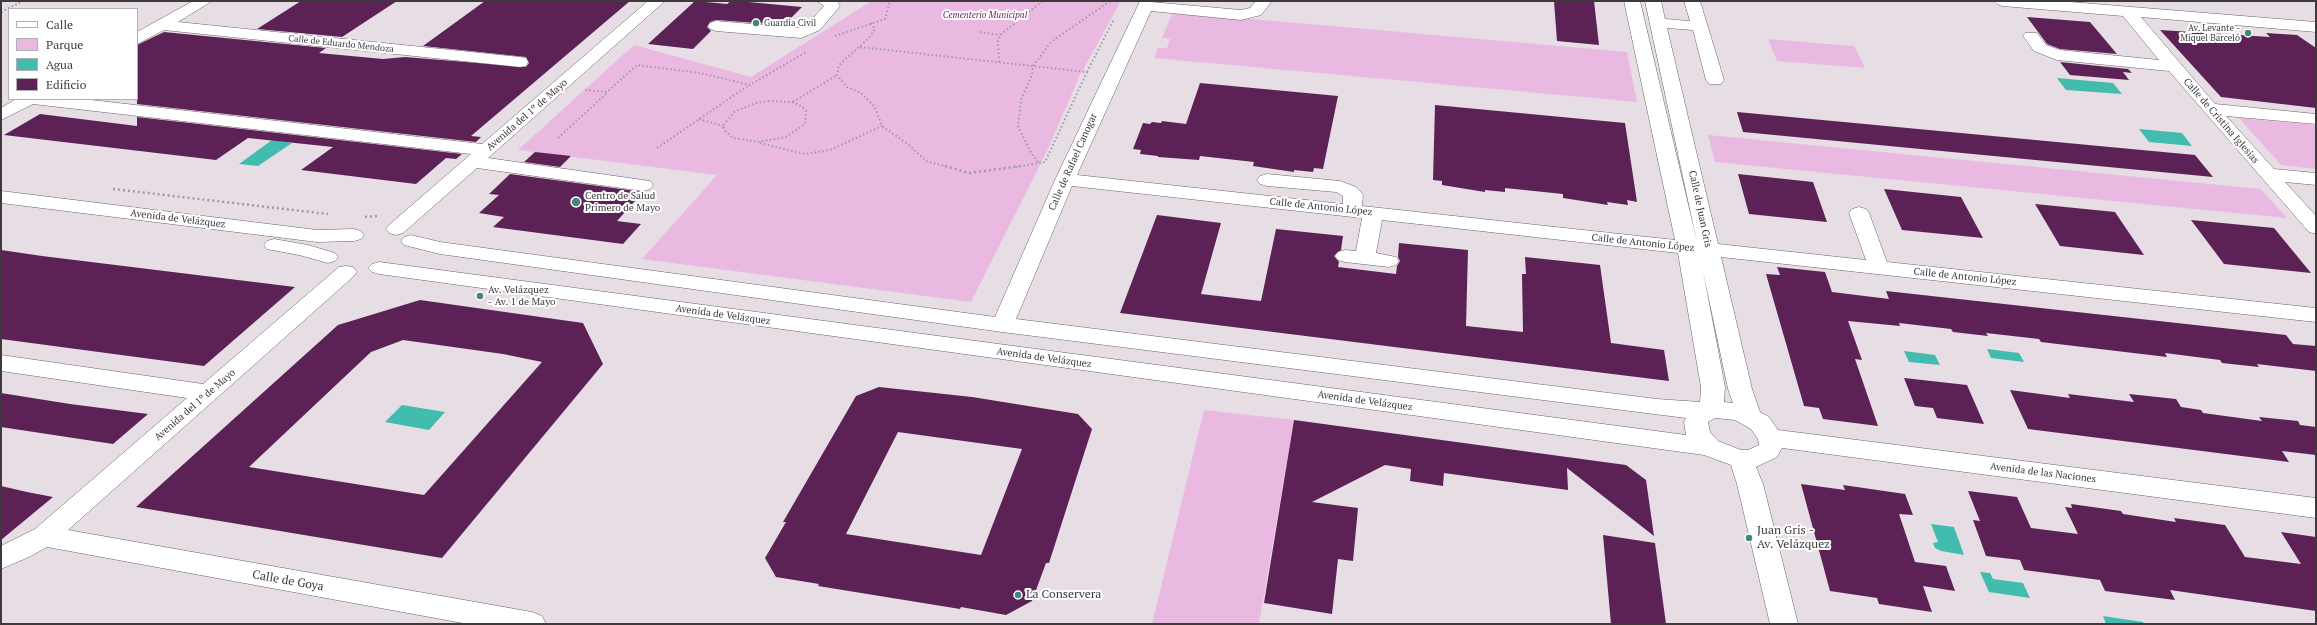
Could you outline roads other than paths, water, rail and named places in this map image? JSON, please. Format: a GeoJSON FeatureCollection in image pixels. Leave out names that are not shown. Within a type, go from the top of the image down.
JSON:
{"type":"FeatureCollection","features":[{"type":"Feature","properties":{"kind":"street"},"geometry":{"type":"LineString","coordinates":[[138,38],[204,1]]}},
{"type":"Feature","properties":{"kind":"street","name":"Avenida del 1º de Mayo"},"geometry":{"type":"LineString","coordinates":[[379,268],[405,253],[405,229],[481,156],[658,1]]}},
{"type":"Feature","properties":{"kind":"street"},"geometry":{"type":"LineString","coordinates":[[798,17],[808,15],[822,1]]}},
{"type":"Feature","properties":{"kind":"street"},"geometry":{"type":"LineString","coordinates":[[716,26],[801,33],[814,27],[832,6],[830,2],[825,1]]}},
{"type":"Feature","properties":{"kind":"street"},"geometry":{"type":"LineString","coordinates":[[1146,4],[1241,15],[1255,12],[1264,1]]}},
{"type":"Feature","properties":{"kind":"street","name":"Calle de Juan Gris"},"geometry":{"type":"LineString","coordinates":[[1632,1],[1687,248],[1713,387],[1709,410]]}},
{"type":"Feature","properties":{"kind":"street","name":"Calle de Juan Gris"},"geometry":{"type":"LineString","coordinates":[[1653,1],[1740,389],[1749,416]]}},
{"type":"Feature","properties":{"kind":"street"},"geometry":{"type":"LineString","coordinates":[[1692,1],[1714,80]]}},
{"type":"Feature","properties":{"kind":"street"},"geometry":{"type":"LineString","coordinates":[[2002,1],[2316,27]]}},
{"type":"Feature","properties":{"kind":"street"},"geometry":{"type":"LineString","coordinates":[[2167,1],[2316,12]]}},
{"type":"Feature","properties":{"kind":"street","name":"Calle de Rafael Canogar"},"geometry":{"type":"LineString","coordinates":[[1002,325],[1065,180],[1146,4]]}},
{"type":"Feature","properties":{"kind":"street","name":"Calle de Cristina Iglesias"},"geometry":{"type":"LineString","coordinates":[[2128,12],[2210,109],[2316,228]]}},
{"type":"Feature","properties":{"kind":"street"},"geometry":{"type":"LineString","coordinates":[[1658,22],[1699,26]]}},
{"type":"Feature","properties":{"kind":"street","name":"Calle de Eduardo Mendoza"},"geometry":{"type":"LineString","coordinates":[[161,25],[520,62]]}},
{"type":"Feature","properties":{"kind":"street"},"geometry":{"type":"LineString","coordinates":[[2031,36],[2040,48],[2057,55],[2174,66]]}},
{"type":"Feature","properties":{"kind":"street"},"geometry":{"type":"LineString","coordinates":[[1,115],[27,100]]}},
{"type":"Feature","properties":{"kind":"street"},"geometry":{"type":"LineString","coordinates":[[43,100],[481,156],[642,185]]}},
{"type":"Feature","properties":{"kind":"street"},"geometry":{"type":"LineString","coordinates":[[2210,109],[2316,119]]}},
{"type":"Feature","properties":{"kind":"street"},"geometry":{"type":"LineString","coordinates":[[2268,174],[2316,179]]}},
{"type":"Feature","properties":{"kind":"street","name":"Calle de Antonio López"},"geometry":{"type":"LineString","coordinates":[[1065,180],[1373,212],[1687,248],[2316,315]]}},
{"type":"Feature","properties":{"kind":"street"},"geometry":{"type":"LineString","coordinates":[[1267,180],[1340,187],[1349,191],[1353,195],[1352,210]]}},
{"type":"Feature","properties":{"kind":"street","name":"Avenida de Velázquez"},"geometry":{"type":"LineString","coordinates":[[1,197],[317,236],[365,228],[405,229]]}},
{"type":"Feature","properties":{"kind":"street","name":"Avenida de Velázquez"},"geometry":{"type":"LineString","coordinates":[[1,212],[301,248],[328,257]]}},
{"type":"Feature","properties":{"kind":"street"},"geometry":{"type":"LineString","coordinates":[[1365,258],[1373,212]]}},
{"type":"Feature","properties":{"kind":"street"},"geometry":{"type":"LineString","coordinates":[[1859,213],[1879,268]]}},
{"type":"Feature","properties":{"kind":"street"},"geometry":{"type":"LineString","coordinates":[[365,228],[337,245],[328,257],[329,265],[339,271],[346,272],[362,272],[379,268]]}},
{"type":"Feature","properties":{"kind":"street"},"geometry":{"type":"LineString","coordinates":[[405,229],[440,248],[1002,325],[1657,407],[1709,410],[1728,409],[1749,416],[1760,423],[1770,438],[1771,445],[1768,451],[1752,458],[1741,459],[1722,454],[1709,447],[1696,429],[1696,422],[1699,416],[1709,410]]}},
{"type":"Feature","properties":{"kind":"street"},"geometry":{"type":"LineString","coordinates":[[1344,256],[1389,260]]}},
{"type":"Feature","properties":{"kind":"street","name":"Avenida de Velázquez"},"geometry":{"type":"LineString","coordinates":[[379,268],[1709,447]]}},
{"type":"Feature","properties":{"kind":"street","name":"Avenida del 1º de Mayo"},"geometry":{"type":"LineString","coordinates":[[1,558],[44,536],[346,272]]}},
{"type":"Feature","properties":{"kind":"street"},"geometry":{"type":"LineString","coordinates":[[1,363],[208,393]]}},
{"type":"Feature","properties":{"kind":"street","name":"Avenida de las Naciones"},"geometry":{"type":"LineString","coordinates":[[1770,438],[2316,508]]}},
{"type":"Feature","properties":{"kind":"street"},"geometry":{"type":"LineString","coordinates":[[1741,459],[1750,484],[1784,624]]}},
{"type":"Feature","properties":{"kind":"street","name":"Calle de Goya"},"geometry":{"type":"LineString","coordinates":[[44,536],[532,624]]}},
{"type":"Feature","properties":{"kind":"water"},"geometry":{"type":"Polygon","coordinates":[[[2057,78],[2113,83],[2122,94],[2066,90],[2057,78]]]}},
{"type":"Feature","properties":{"kind":"water"},"geometry":{"type":"Polygon","coordinates":[[[2139,129],[2182,133],[2192,146],[2149,142],[2139,129]]]}},
{"type":"Feature","properties":{"kind":"water"},"geometry":{"type":"Polygon","coordinates":[[[272,140],[292,143],[258,166],[239,164],[272,140]]]}},
{"type":"Feature","properties":{"kind":"water"},"geometry":{"type":"Polygon","coordinates":[[[1987,349],[2019,353],[2024,362],[1991,358],[1987,349]]]}},
{"type":"Feature","properties":{"kind":"water"},"geometry":{"type":"Polygon","coordinates":[[[1904,351],[1935,355],[1940,365],[1909,362],[1904,351]]]}},
{"type":"Feature","properties":{"kind":"water"},"geometry":{"type":"Polygon","coordinates":[[[402,405],[445,412],[429,430],[385,422],[402,405]]]}},
{"type":"Feature","properties":{"kind":"water"},"geometry":{"type":"Polygon","coordinates":[[[1931,524],[1954,527],[1964,555],[1941,551],[1935,548],[1933,543],[1938,542],[1931,524]]]}},
{"type":"Feature","properties":{"kind":"water"},"geometry":{"type":"Polygon","coordinates":[[[1980,572],[1990,573],[1993,579],[2023,583],[2030,598],[1989,592],[1980,572]]]}},
{"type":"Feature","properties":{"kind":"water"},"geometry":{"type":"Polygon","coordinates":[[[2103,616],[2143,622],[2144,624],[2106,624],[2103,616]]]}},
{"type":"Feature","properties":{"kind":"place","name":"Guardia Civil"},"geometry":{"type":"Point","coordinates":[756,23]}},
{"type":"Feature","properties":{"kind":"place","name":"Av. Levante - Miquel Barceló"},"geometry":{"type":"Point","coordinates":[2248,33]}},
{"type":"Feature","properties":{"kind":"place","name":"Centro de Salud Primero de Mayo"},"geometry":{"type":"Point","coordinates":[576,202]}},
{"type":"Feature","properties":{"kind":"place","name":"Av. Velázquez - Av. 1 de Mayo"},"geometry":{"type":"Point","coordinates":[480,296]}},
{"type":"Feature","properties":{"kind":"place","name":"Juan Gris - Av. Velázquez"},"geometry":{"type":"Point","coordinates":[1749,538]}},
{"type":"Feature","properties":{"kind":"place","name":"La Conservera"},"geometry":{"type":"Point","coordinates":[1018,595]}},
{"type":"Feature","properties":{"kind":"park label","name":"Cementerio Municipal"},"geometry":{"type":"Point","coordinates":[985,15]}}]}
